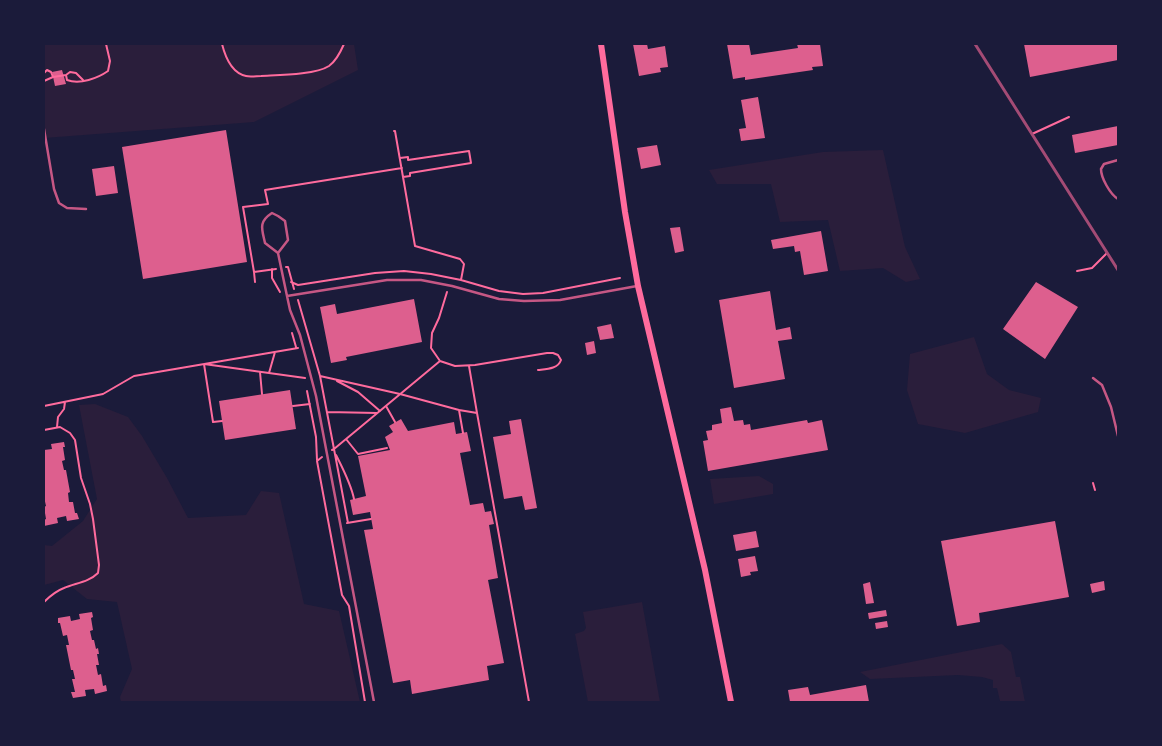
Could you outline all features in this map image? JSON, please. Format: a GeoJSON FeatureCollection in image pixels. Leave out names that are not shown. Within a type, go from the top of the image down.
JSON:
{"type":"FeatureCollection","features":[{"type":"Feature","properties":{"kind":"main road"},"geometry":{"type":"LineString","coordinates":[[601,44],[626,220],[638,286],[705,570],[731,702]]}},
{"type":"Feature","properties":{"kind":"lane"},"geometry":{"type":"LineString","coordinates":[[44,129],[54,189],[59,203],[67,208],[86,209]]}},
{"type":"Feature","properties":{"kind":"lane"},"geometry":{"type":"LineString","coordinates":[[1118,160],[1104,164],[1100,169],[1113,195],[1118,199]]}},
{"type":"Feature","properties":{"kind":"lane"},"geometry":{"type":"LineString","coordinates":[[278,253],[288,240],[287,231],[285,222],[272,213],[265,218],[262,226],[265,243],[278,253],[290,310],[300,335],[312,377],[374,702]]}},
{"type":"Feature","properties":{"kind":"lane"},"geometry":{"type":"LineString","coordinates":[[288,296],[387,280],[421,280],[498,299],[542,301],[560,300],[638,286]]}},
{"type":"Feature","properties":{"kind":"lane"},"geometry":{"type":"LineString","coordinates":[[1093,378],[1102,385],[1111,407],[1118,436]]}},
{"type":"Feature","properties":{"kind":"path"},"geometry":{"type":"LineString","coordinates":[[66,75],[67,80],[72,82],[84,81],[99,77],[108,71],[110,61],[106,44]]}},
{"type":"Feature","properties":{"kind":"path"},"geometry":{"type":"LineString","coordinates":[[222,44],[229,62],[237,71],[246,76],[320,70],[331,65],[344,44]]}},
{"type":"Feature","properties":{"kind":"path"},"geometry":{"type":"LineString","coordinates":[[44,73],[47,70],[51,72],[53,77]]}},
{"type":"Feature","properties":{"kind":"path"},"geometry":{"type":"LineString","coordinates":[[44,81],[66,75],[70,72],[76,73],[84,81]]}},
{"type":"Feature","properties":{"kind":"path"},"geometry":{"type":"LineString","coordinates":[[1032,134],[1069,117]]}},
{"type":"Feature","properties":{"kind":"path"},"geometry":{"type":"LineString","coordinates":[[394,131],[415,246],[460,259],[464,264],[461,280]]}},
{"type":"Feature","properties":{"kind":"path"},"geometry":{"type":"LineString","coordinates":[[400,158],[408,157],[408,160],[469,151],[471,163],[410,173],[410,176],[403,177]]}},
{"type":"Feature","properties":{"kind":"path"},"geometry":{"type":"LineString","coordinates":[[255,282],[243,207],[268,204],[265,190],[402,168]]}},
{"type":"Feature","properties":{"kind":"path"},"geometry":{"type":"LineString","coordinates":[[1077,271],[1092,268],[1107,253]]}},
{"type":"Feature","properties":{"kind":"path"},"geometry":{"type":"LineString","coordinates":[[254,272],[288,267],[320,376],[348,523]]}},
{"type":"Feature","properties":{"kind":"path"},"geometry":{"type":"LineString","coordinates":[[272,269],[272,278],[281,297]]}},
{"type":"Feature","properties":{"kind":"path"},"geometry":{"type":"LineString","coordinates":[[449,286],[439,318],[432,332],[432,348],[440,361],[455,366],[469,366],[547,353],[558,355],[561,360],[560,364],[556,367],[538,370]]}},
{"type":"Feature","properties":{"kind":"path"},"geometry":{"type":"LineString","coordinates":[[44,406],[103,394],[134,376],[296,348],[290,326]]}},
{"type":"Feature","properties":{"kind":"path"},"geometry":{"type":"LineString","coordinates":[[269,373],[275,352]]}},
{"type":"Feature","properties":{"kind":"path"},"geometry":{"type":"LineString","coordinates":[[317,461],[440,361]]}},
{"type":"Feature","properties":{"kind":"path"},"geometry":{"type":"LineString","coordinates":[[204,364],[305,378],[312,377]]}},
{"type":"Feature","properties":{"kind":"path"},"geometry":{"type":"LineString","coordinates":[[204,364],[213,422],[222,421]]}},
{"type":"Feature","properties":{"kind":"path"},"geometry":{"type":"LineString","coordinates":[[469,366],[529,702]]}},
{"type":"Feature","properties":{"kind":"path"},"geometry":{"type":"LineString","coordinates":[[260,372],[262,394]]}},
{"type":"Feature","properties":{"kind":"path"},"geometry":{"type":"LineString","coordinates":[[320,376],[477,413]]}},
{"type":"Feature","properties":{"kind":"path"},"geometry":{"type":"LineString","coordinates":[[333,379],[358,392],[379,412]]}},
{"type":"Feature","properties":{"kind":"path"},"geometry":{"type":"LineString","coordinates":[[307,387],[316,437],[317,461],[342,595],[349,606],[365,702]]}},
{"type":"Feature","properties":{"kind":"path"},"geometry":{"type":"LineString","coordinates":[[57,427],[58,417],[64,409],[64,402]]}},
{"type":"Feature","properties":{"kind":"path"},"geometry":{"type":"LineString","coordinates":[[292,406],[310,404]]}},
{"type":"Feature","properties":{"kind":"path"},"geometry":{"type":"LineString","coordinates":[[386,406],[395,422]]}},
{"type":"Feature","properties":{"kind":"path"},"geometry":{"type":"LineString","coordinates":[[459,410],[462,432]]}},
{"type":"Feature","properties":{"kind":"path"},"geometry":{"type":"LineString","coordinates":[[327,412],[379,412]]}},
{"type":"Feature","properties":{"kind":"path"},"geometry":{"type":"LineString","coordinates":[[44,430],[60,427],[70,433],[75,440],[81,478],[93,519],[99,565],[98,573],[92,579],[63,588],[52,594],[44,602]]}},
{"type":"Feature","properties":{"kind":"path"},"geometry":{"type":"LineString","coordinates":[[346,439],[358,454],[387,448]]}},
{"type":"Feature","properties":{"kind":"path"},"geometry":{"type":"LineString","coordinates":[[335,453],[342,466],[354,499]]}},
{"type":"Feature","properties":{"kind":"path"},"geometry":{"type":"LineString","coordinates":[[1093,483],[1095,490]]}},
{"type":"Feature","properties":{"kind":"path"},"geometry":{"type":"LineString","coordinates":[[330,527],[371,519]]}},
{"type":"Feature","properties":{"kind":"shaded area"},"geometry":{"type":"Polygon","coordinates":[[[44,44],[354,44],[358,70],[254,122],[44,138],[44,44]]]}},
{"type":"Feature","properties":{"kind":"shaded area"},"geometry":{"type":"Polygon","coordinates":[[[883,150],[905,247],[920,279],[906,282],[883,268],[840,271],[828,220],[780,222],[771,184],[717,184],[709,170],[823,152],[883,150]]]}},
{"type":"Feature","properties":{"kind":"shaded area"},"geometry":{"type":"Polygon","coordinates":[[[974,337],[987,374],[1009,390],[1041,398],[1038,412],[965,433],[918,424],[907,390],[910,354],[974,337]]]}},
{"type":"Feature","properties":{"kind":"shaded area"},"geometry":{"type":"Polygon","coordinates":[[[95,404],[128,417],[142,436],[167,478],[188,518],[246,515],[261,491],[279,493],[304,604],[339,611],[360,702],[121,702],[120,697],[132,669],[117,602],[87,599],[63,580],[44,585],[44,545],[52,546],[83,521],[97,499],[79,405],[95,404]]]}},
{"type":"Feature","properties":{"kind":"shaded area"},"geometry":{"type":"Polygon","coordinates":[[[759,476],[773,484],[773,494],[714,504],[710,479],[759,476]]]}},
{"type":"Feature","properties":{"kind":"shaded area"},"geometry":{"type":"Polygon","coordinates":[[[642,602],[660,702],[588,702],[575,634],[584,631],[586,628],[583,612],[642,602]]]}},
{"type":"Feature","properties":{"kind":"shaded area"},"geometry":{"type":"Polygon","coordinates":[[[1002,644],[1011,652],[1016,677],[1020,677],[1025,702],[1000,701],[997,688],[993,688],[993,680],[982,677],[958,675],[870,679],[860,672],[1002,644]]]}},
{"type":"Feature","properties":{"kind":"building"},"geometry":{"type":"Polygon","coordinates":[[[633,44],[647,44],[648,49],[665,46],[668,67],[660,68],[661,72],[639,76],[633,44]]]}},
{"type":"Feature","properties":{"kind":"building"},"geometry":{"type":"Polygon","coordinates":[[[727,44],[749,44],[751,55],[798,48],[797,44],[820,44],[823,66],[812,67],[813,70],[745,80],[745,77],[733,79],[727,44]]]}},
{"type":"Feature","properties":{"kind":"building"},"geometry":{"type":"Polygon","coordinates":[[[1024,44],[1118,44],[1118,60],[1030,77],[1024,44]]]}},
{"type":"Feature","properties":{"kind":"building"},"geometry":{"type":"Polygon","coordinates":[[[62,70],[66,84],[55,86],[52,72],[62,70]]]}},
{"type":"Feature","properties":{"kind":"building"},"geometry":{"type":"Polygon","coordinates":[[[758,97],[765,138],[741,141],[739,129],[746,128],[741,100],[758,97]]]}},
{"type":"Feature","properties":{"kind":"building"},"geometry":{"type":"Polygon","coordinates":[[[1118,126],[1118,145],[1075,153],[1072,135],[1118,126]]]}},
{"type":"Feature","properties":{"kind":"building"},"geometry":{"type":"Polygon","coordinates":[[[226,130],[247,262],[143,279],[122,147],[226,130]]]}},
{"type":"Feature","properties":{"kind":"building"},"geometry":{"type":"Polygon","coordinates":[[[657,145],[661,165],[641,169],[637,148],[657,145]]]}},
{"type":"Feature","properties":{"kind":"building"},"geometry":{"type":"Polygon","coordinates":[[[114,166],[118,193],[96,196],[92,169],[114,166]]]}},
{"type":"Feature","properties":{"kind":"building"},"geometry":{"type":"Polygon","coordinates":[[[680,227],[684,251],[675,253],[670,228],[680,227]]]}},
{"type":"Feature","properties":{"kind":"building"},"geometry":{"type":"Polygon","coordinates":[[[821,231],[828,271],[804,275],[800,251],[795,252],[794,246],[773,249],[771,240],[821,231]]]}},
{"type":"Feature","properties":{"kind":"building"},"geometry":{"type":"Polygon","coordinates":[[[1036,282],[1078,307],[1045,359],[1003,329],[1036,282]]]}},
{"type":"Feature","properties":{"kind":"building"},"geometry":{"type":"Polygon","coordinates":[[[770,291],[776,330],[790,327],[792,339],[778,341],[785,379],[734,388],[719,300],[770,291]]]}},
{"type":"Feature","properties":{"kind":"building"},"geometry":{"type":"Polygon","coordinates":[[[414,299],[422,342],[346,357],[347,360],[331,363],[320,307],[335,304],[337,314],[414,299]]]}},
{"type":"Feature","properties":{"kind":"building"},"geometry":{"type":"Polygon","coordinates":[[[611,324],[614,338],[600,340],[597,327],[611,324]]]}},
{"type":"Feature","properties":{"kind":"building"},"geometry":{"type":"Polygon","coordinates":[[[594,341],[596,353],[587,355],[585,343],[594,341]]]}},
{"type":"Feature","properties":{"kind":"building"},"geometry":{"type":"Polygon","coordinates":[[[290,390],[296,429],[225,440],[219,401],[290,390]]]}},
{"type":"Feature","properties":{"kind":"building"},"geometry":{"type":"Polygon","coordinates":[[[731,407],[734,421],[743,420],[744,425],[750,424],[751,430],[807,420],[808,423],[822,420],[828,450],[708,471],[703,441],[708,440],[706,431],[712,430],[712,425],[722,423],[720,409],[731,407]]]}},
{"type":"Feature","properties":{"kind":"building"},"geometry":{"type":"Polygon","coordinates":[[[401,419],[408,431],[454,422],[456,434],[467,432],[471,451],[460,453],[470,505],[483,503],[485,512],[491,511],[494,524],[489,525],[498,578],[488,580],[504,663],[487,666],[489,680],[412,694],[410,680],[393,683],[364,530],[373,529],[370,512],[353,515],[350,500],[366,496],[358,456],[390,450],[385,437],[393,432],[389,426],[401,419]]]}},
{"type":"Feature","properties":{"kind":"building"},"geometry":{"type":"Polygon","coordinates":[[[521,419],[537,508],[525,510],[522,496],[504,499],[493,437],[511,434],[509,421],[521,419]]]}},
{"type":"Feature","properties":{"kind":"building"},"geometry":{"type":"Polygon","coordinates":[[[64,442],[65,460],[62,461],[64,470],[66,470],[70,492],[68,493],[69,502],[73,502],[75,513],[77,513],[79,519],[67,521],[66,516],[57,518],[58,523],[44,526],[44,520],[46,519],[44,507],[46,506],[44,497],[44,450],[52,449],[51,444],[64,442]]]}},
{"type":"Feature","properties":{"kind":"building"},"geometry":{"type":"Polygon","coordinates":[[[1055,521],[1069,597],[979,613],[980,622],[957,626],[941,541],[1055,521]]]}},
{"type":"Feature","properties":{"kind":"building"},"geometry":{"type":"Polygon","coordinates":[[[756,531],[759,547],[736,551],[733,535],[756,531]]]}},
{"type":"Feature","properties":{"kind":"building"},"geometry":{"type":"Polygon","coordinates":[[[755,556],[758,571],[750,572],[751,575],[741,577],[738,559],[755,556]]]}},
{"type":"Feature","properties":{"kind":"building"},"geometry":{"type":"Polygon","coordinates":[[[1104,581],[1105,590],[1092,593],[1090,584],[1104,581]]]}},
{"type":"Feature","properties":{"kind":"building"},"geometry":{"type":"Polygon","coordinates":[[[870,582],[874,603],[866,604],[863,584],[870,582]]]}},
{"type":"Feature","properties":{"kind":"building"},"geometry":{"type":"Polygon","coordinates":[[[886,610],[887,616],[869,619],[868,613],[886,610]]]}},
{"type":"Feature","properties":{"kind":"building"},"geometry":{"type":"Polygon","coordinates":[[[92,612],[93,630],[90,631],[99,654],[97,654],[99,665],[96,665],[98,675],[101,674],[103,686],[106,685],[107,691],[95,694],[94,689],[85,690],[86,696],[73,698],[71,692],[75,692],[72,679],[75,679],[73,670],[71,670],[66,645],[69,645],[67,635],[63,636],[58,618],[70,616],[71,621],[80,619],[79,614],[92,612]]]}},
{"type":"Feature","properties":{"kind":"building"},"geometry":{"type":"Polygon","coordinates":[[[887,621],[888,627],[876,629],[875,623],[887,621]]]}},
{"type":"Feature","properties":{"kind":"building"},"geometry":{"type":"Polygon","coordinates":[[[866,685],[869,702],[790,702],[788,690],[808,687],[810,695],[866,685]]]}},
{"type":"Feature","properties":{"kind":"railway"},"geometry":{"type":"LineString","coordinates":[[975,44],[1118,270]]}}]}
